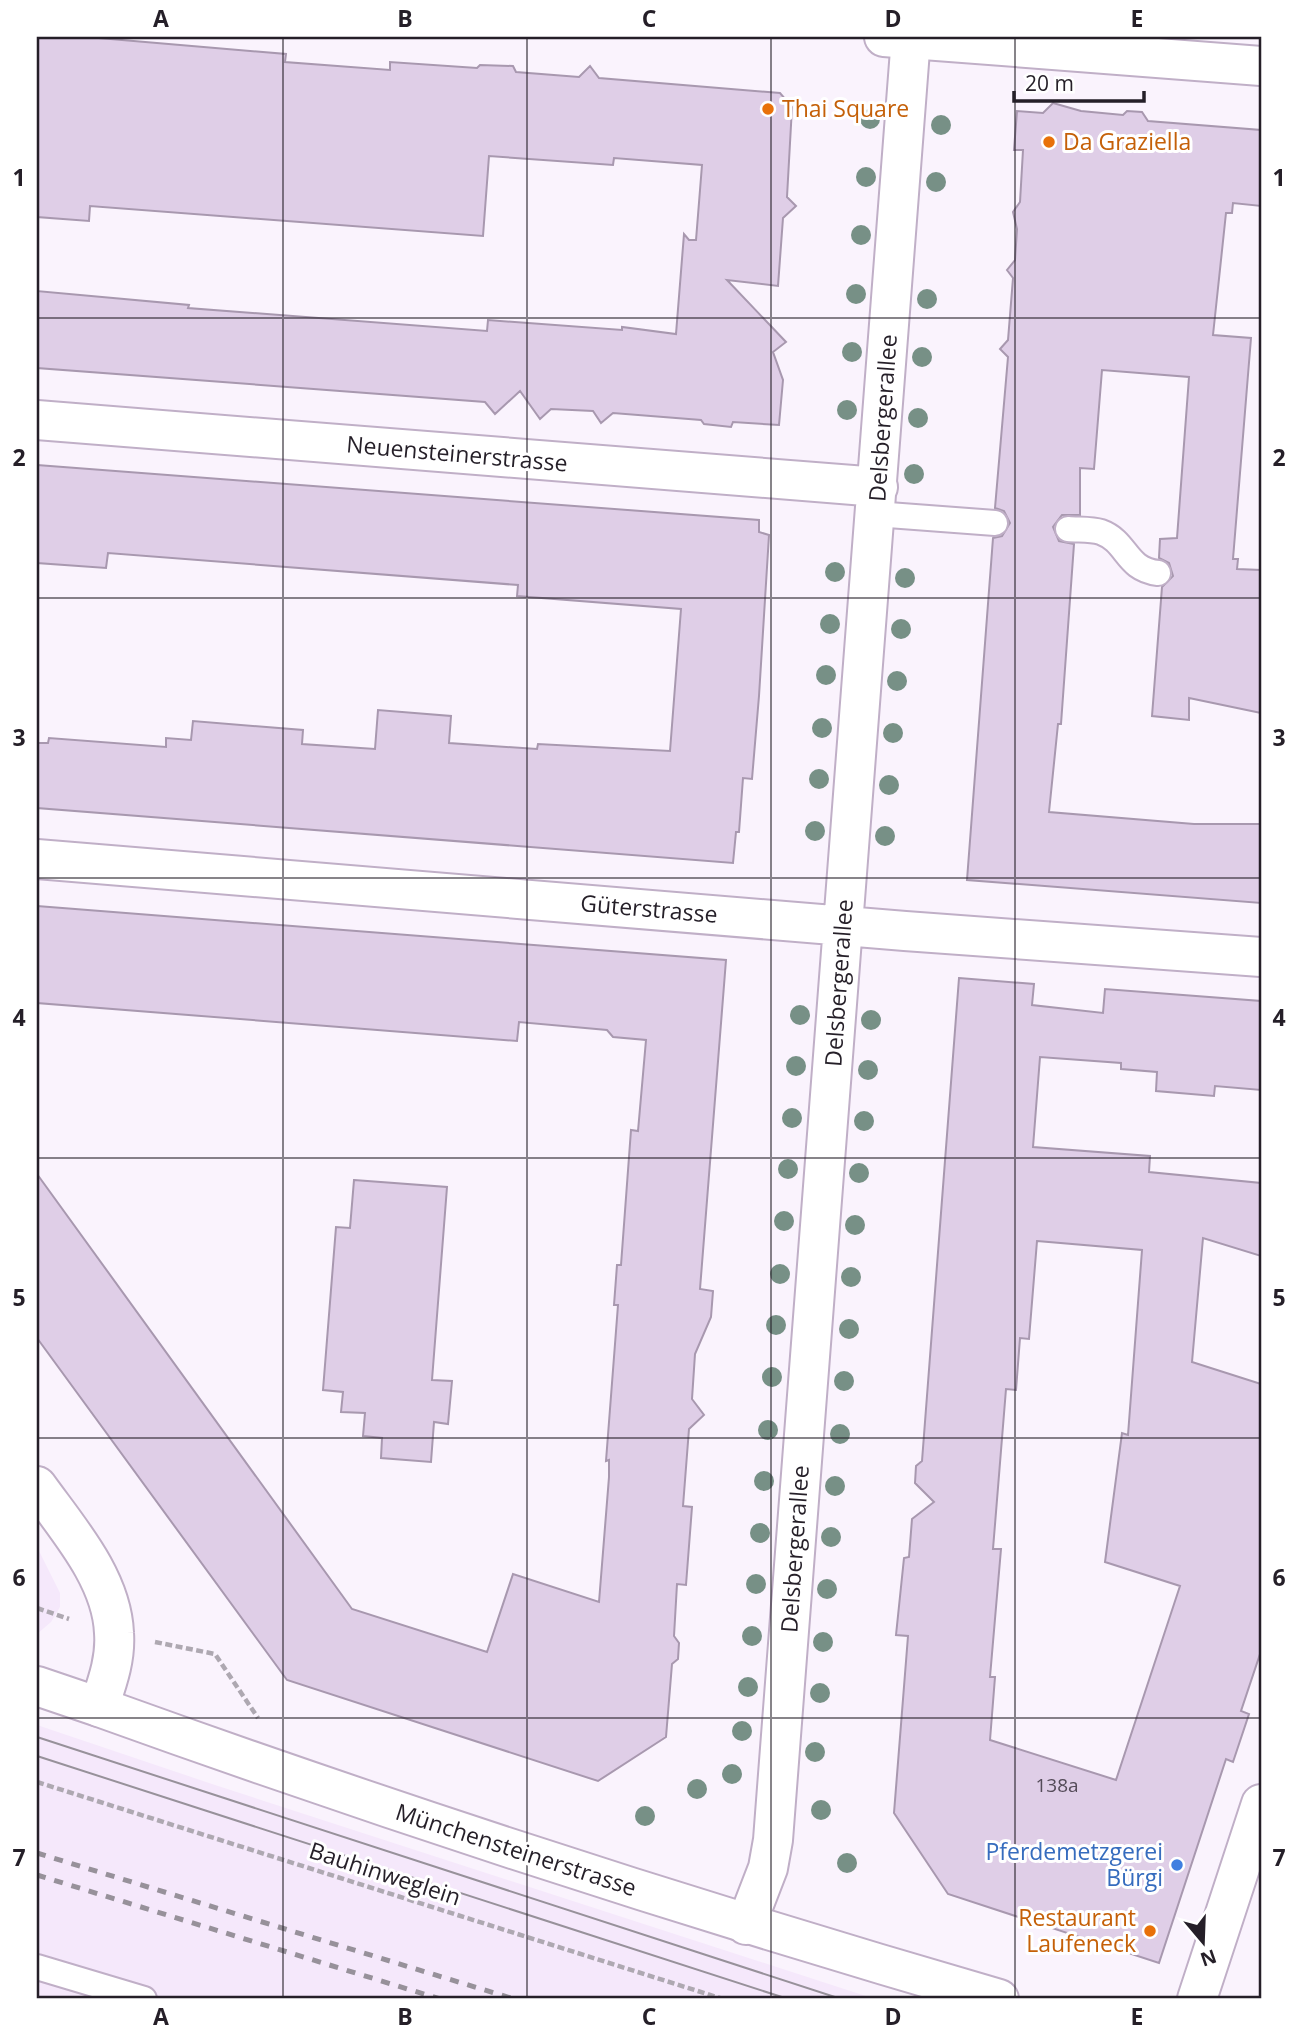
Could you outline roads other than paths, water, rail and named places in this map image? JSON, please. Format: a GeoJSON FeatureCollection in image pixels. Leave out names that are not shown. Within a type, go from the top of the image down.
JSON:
{"type":"FeatureCollection","features":[{"type":"Feature","properties":{"kind":"street"},"geometry":{"type":"LineString","coordinates":[[902,37],[1261,66]]}},
{"type":"Feature","properties":{"kind":"street","name":"Delsbergerallee"},"geometry":{"type":"LineString","coordinates":[[746,1925],[768,1868],[773,1840],[876,500],[902,37]]}},
{"type":"Feature","properties":{"kind":"street","name":"Neuensteinerstrasse"},"geometry":{"type":"LineString","coordinates":[[37,420],[876,500]]}},
{"type":"Feature","properties":{"kind":"street","name":"Güterstrasse"},"geometry":{"type":"LineString","coordinates":[[37,859],[843,926],[1261,957]]}},
{"type":"Feature","properties":{"kind":"street"},"geometry":{"type":"LineString","coordinates":[[37,1486],[81,1548],[111,1610],[114,1634],[111,1671],[99,1707]]}},
{"type":"Feature","properties":{"kind":"street","name":"Münchensteinerstrasse"},"geometry":{"type":"LineString","coordinates":[[37,1686],[299,1779],[746,1925],[999,1999]]}},
{"type":"Feature","properties":{"kind":"street"},"geometry":{"type":"LineString","coordinates":[[1197,1999],[1261,1804]]}},
{"type":"Feature","properties":{"kind":"lane"},"geometry":{"type":"LineString","coordinates":[[876,500],[995,523]]}},
{"type":"Feature","properties":{"kind":"lane"},"geometry":{"type":"LineString","coordinates":[[1068,529],[1100,531],[1115,539],[1136,567],[1158,573]]}},
{"type":"Feature","properties":{"kind":"lane"},"geometry":{"type":"LineString","coordinates":[[37,1967],[144,1999]]}},
{"type":"Feature","properties":{"kind":"tram line"},"geometry":{"type":"LineString","coordinates":[[37,1737],[841,1999]]}},
{"type":"Feature","properties":{"kind":"tram line"},"geometry":{"type":"LineString","coordinates":[[37,1756],[788,1999]]}},
{"type":"Feature","properties":{"kind":"railway"},"geometry":{"type":"LineString","coordinates":[[37,1853],[514,1999]]}},
{"type":"Feature","properties":{"kind":"railway"},"geometry":{"type":"LineString","coordinates":[[37,1875],[440,1999]]}},
{"type":"Feature","properties":{"kind":"place","name":"Thai Square"},"geometry":{"type":"Point","coordinates":[768,109]}},
{"type":"Feature","properties":{"kind":"place","name":"Da Graziella"},"geometry":{"type":"Point","coordinates":[1049,142]}},
{"type":"Feature","properties":{"kind":"place","name":"Pferdemetzgerei Bürgi"},"geometry":{"type":"Point","coordinates":[1177,1865]}},
{"type":"Feature","properties":{"kind":"place","name":"Restaurant Laufeneck"},"geometry":{"type":"Point","coordinates":[1150,1931]}}]}
